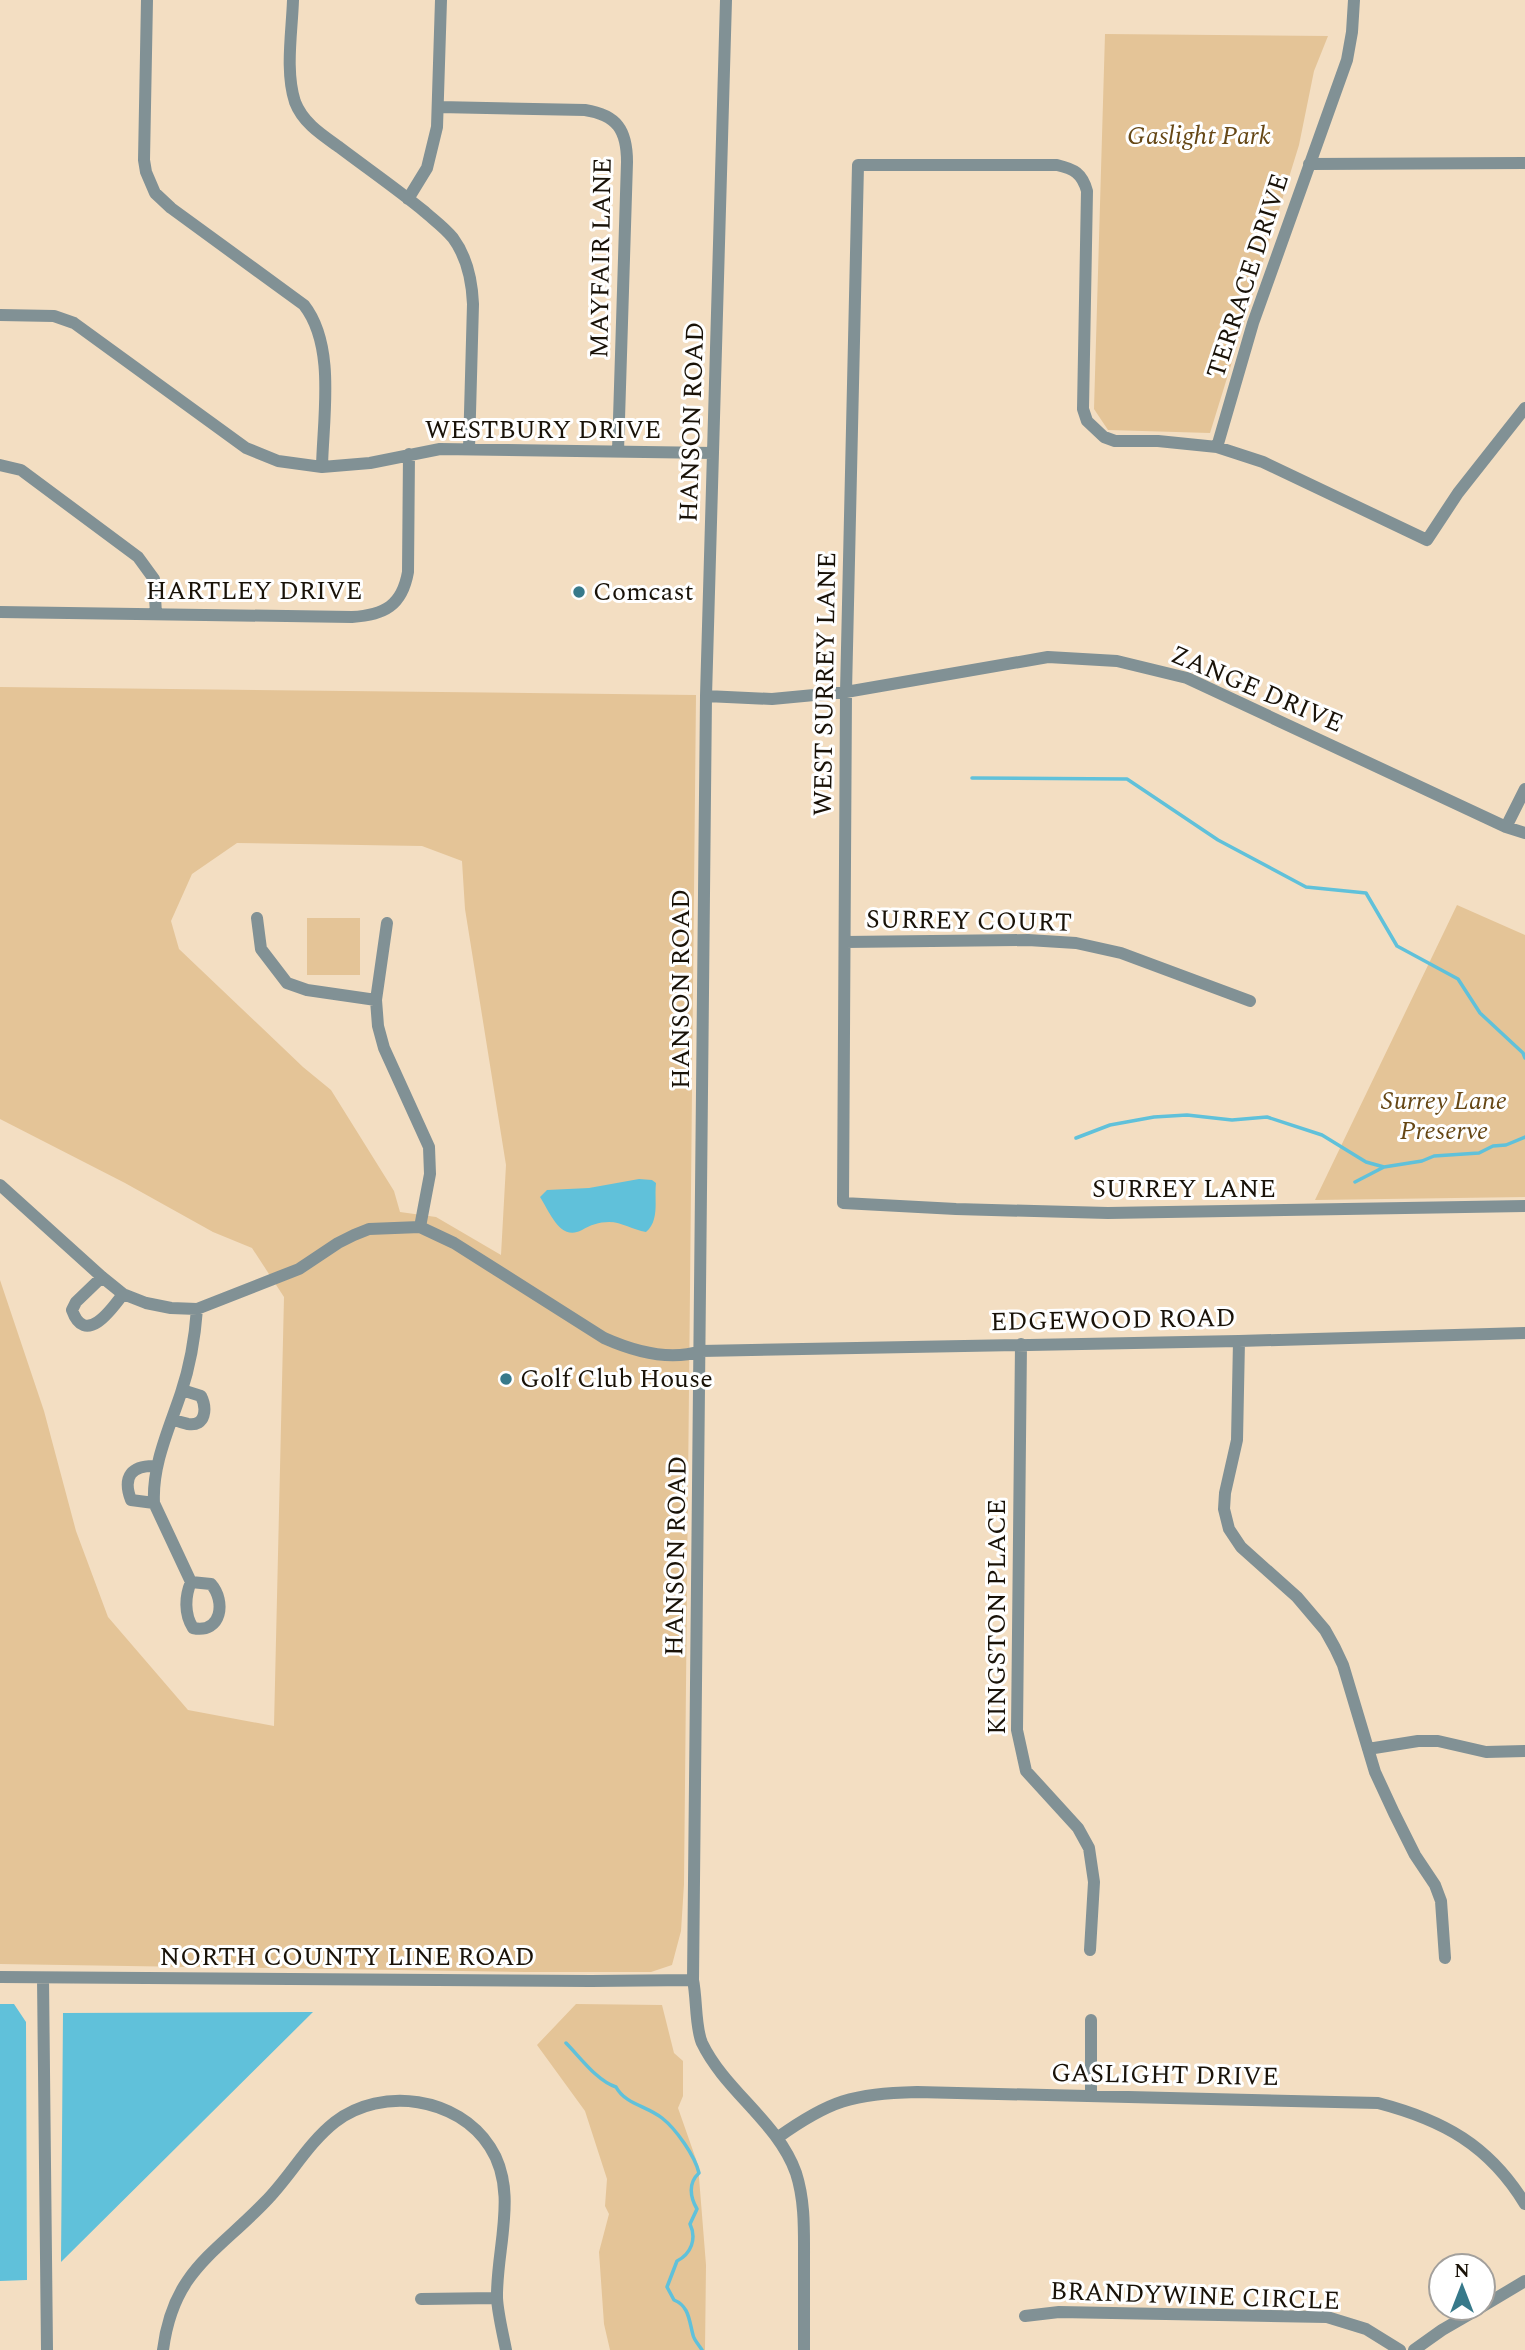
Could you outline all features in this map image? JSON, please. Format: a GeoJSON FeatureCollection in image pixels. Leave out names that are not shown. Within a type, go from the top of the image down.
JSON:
{"type":"FeatureCollection","features":[{"type":"Feature","properties":{"kind":"street"},"geometry":{"type":"LineString","coordinates":[[147,0],[143,141],[149,181],[155,193],[171,208],[304,305],[312,316],[324,356],[322,467]]}},
{"type":"Feature","properties":{"kind":"street"},"geometry":{"type":"LineString","coordinates":[[293,0],[292,85],[302,116],[318,132],[408,198],[452,237],[464,258],[473,304],[469,449]]}},
{"type":"Feature","properties":{"kind":"street"},"geometry":{"type":"LineString","coordinates":[[408,198],[427,168],[431,155],[439,107],[441,0]]}},
{"type":"Feature","properties":{"kind":"street","name":"HANSON ROAD"},"geometry":{"type":"LineString","coordinates":[[726,0],[706,696],[693,1980],[697,1999],[698,2031],[702,2043],[716,2066],[777,2138],[796,2172],[804,2212],[804,2350]]}},
{"type":"Feature","properties":{"kind":"street","name":"TERRACE DRIVE"},"geometry":{"type":"LineString","coordinates":[[1217,447],[1253,323],[1347,60],[1354,0]]}},
{"type":"Feature","properties":{"kind":"street","name":"MAYFAIR LANE"},"geometry":{"type":"LineString","coordinates":[[439,107],[585,110],[599,112],[611,118],[621,128],[627,162],[618,451]]}},
{"type":"Feature","properties":{"kind":"street"},"geometry":{"type":"LineString","coordinates":[[1309,164],[1525,163]]}},
{"type":"Feature","properties":{"kind":"street","name":"WEST SURREY LANE"},"geometry":{"type":"LineString","coordinates":[[843,1203],[846,692],[858,165],[1057,165],[1072,168],[1079,173],[1087,191],[1082,397],[1087,421],[1104,437],[1115,441],[1158,441],[1217,447]]}},
{"type":"Feature","properties":{"kind":"street","name":"WESTBURY DRIVE"},"geometry":{"type":"LineString","coordinates":[[0,315],[54,316],[74,323],[246,448],[278,461],[322,467],[358,465],[440,449],[713,453]]}},
{"type":"Feature","properties":{"kind":"street"},"geometry":{"type":"LineString","coordinates":[[1217,447],[1263,462],[1427,540],[1458,493],[1525,408]]}},
{"type":"Feature","properties":{"kind":"street","name":"HARTLEY DRIVE"},"geometry":{"type":"LineString","coordinates":[[0,612],[366,616],[389,607],[398,600],[403,591],[408,572],[410,454]]}},
{"type":"Feature","properties":{"kind":"street"},"geometry":{"type":"LineString","coordinates":[[0,466],[21,470],[138,557],[154,579],[156,614]]}},
{"type":"Feature","properties":{"kind":"street","name":"ZANGE DRIVE"},"geometry":{"type":"LineString","coordinates":[[706,696],[772,699],[846,692],[1048,657],[1098,659],[1138,665],[1187,678],[1506,827],[1525,833]]}},
{"type":"Feature","properties":{"kind":"street"},"geometry":{"type":"LineString","coordinates":[[1506,827],[1525,789]]}},
{"type":"Feature","properties":{"kind":"street"},"geometry":{"type":"LineString","coordinates":[[257,918],[261,949],[287,983],[307,990],[376,1000]]}},
{"type":"Feature","properties":{"kind":"street"},"geometry":{"type":"LineString","coordinates":[[0,1185],[123,1294],[146,1303],[171,1308],[197,1308],[299,1269],[338,1242],[369,1229],[420,1227],[431,1156],[384,1048],[378,1026],[376,1000],[387,923]]}},
{"type":"Feature","properties":{"kind":"street","name":"SURREY COURT"},"geometry":{"type":"LineString","coordinates":[[845,942],[1028,940],[1076,943],[1121,953],[1250,1001]]}},
{"type":"Feature","properties":{"kind":"street","name":"SURREY LANE"},"geometry":{"type":"LineString","coordinates":[[843,1203],[1108,1213],[1525,1206]]}},
{"type":"Feature","properties":{"kind":"street","name":"EDGEWOOD ROAD"},"geometry":{"type":"LineString","coordinates":[[420,1227],[454,1243],[604,1338],[629,1348],[656,1354],[688,1356],[701,1351],[1525,1333]]}},
{"type":"Feature","properties":{"kind":"street"},"geometry":{"type":"LineString","coordinates":[[102,1277],[76,1302],[72,1311],[80,1323],[95,1325],[123,1294]]}},
{"type":"Feature","properties":{"kind":"street"},"geometry":{"type":"LineString","coordinates":[[191,1582],[154,1503],[156,1466],[182,1390],[193,1345],[197,1308]]}},
{"type":"Feature","properties":{"kind":"street"},"geometry":{"type":"LineString","coordinates":[[1240,1341],[1237,1440],[1224,1509],[1229,1529],[1241,1547],[1297,1597],[1325,1630],[1343,1665],[1375,1772],[1415,1855],[1435,1885],[1441,1901],[1445,1958]]}},
{"type":"Feature","properties":{"kind":"street","name":"KINGSTON PLACE"},"geometry":{"type":"LineString","coordinates":[[1021,1344],[1017,1730],[1026,1770],[1077,1828],[1090,1848],[1094,1882],[1090,1950]]}},
{"type":"Feature","properties":{"kind":"street"},"geometry":{"type":"LineString","coordinates":[[172,1419],[191,1425],[199,1423],[206,1414],[201,1396],[182,1390]]}},
{"type":"Feature","properties":{"kind":"street"},"geometry":{"type":"LineString","coordinates":[[154,1503],[131,1500],[128,1493],[129,1475],[134,1469],[156,1466]]}},
{"type":"Feature","properties":{"kind":"street"},"geometry":{"type":"LineString","coordinates":[[1368,1749],[1418,1741],[1438,1741],[1486,1752],[1525,1751]]}},
{"type":"Feature","properties":{"kind":"street","name":"NORTH COUNTY LINE ROAD"},"geometry":{"type":"LineString","coordinates":[[0,1977],[693,1980]]}},
{"type":"Feature","properties":{"kind":"street"},"geometry":{"type":"LineString","coordinates":[[43,1978],[47,2350]]}},
{"type":"Feature","properties":{"kind":"street"},"geometry":{"type":"LineString","coordinates":[[1091,2020],[1091,2096]]}},
{"type":"Feature","properties":{"kind":"street","name":"GASLIGHT DRIVE"},"geometry":{"type":"LineString","coordinates":[[777,2138],[820,2110],[867,2094],[917,2092],[1378,2103],[1441,2124],[1471,2143],[1501,2169],[1525,2204]]}},
{"type":"Feature","properties":{"kind":"street"},"geometry":{"type":"LineString","coordinates":[[163,2350],[165,2333],[179,2291],[201,2262],[257,2210],[312,2145],[337,2120],[354,2112],[385,2103],[408,2101],[443,2108],[460,2116],[492,2149],[502,2174],[504,2188],[498,2298],[506,2350]]}},
{"type":"Feature","properties":{"kind":"street"},"geometry":{"type":"LineString","coordinates":[[1497,2298],[1525,2281]]}},
{"type":"Feature","properties":{"kind":"street"},"geometry":{"type":"LineString","coordinates":[[421,2299],[498,2298]]}},
{"type":"Feature","properties":{"kind":"street","name":"BRANDYWINE CIRCLE"},"geometry":{"type":"LineString","coordinates":[[1025,2316],[1059,2312],[1327,2317],[1366,2329],[1399,2350]]}},
{"type":"Feature","properties":{"kind":"street"},"geometry":{"type":"LineString","coordinates":[[1414,2350],[1456,2322]]}},
{"type":"Feature","properties":{"kind":"green space","name":"Gaslight Park"},"geometry":{"type":"Polygon","coordinates":[[[1105,34],[1328,36],[1314,71],[1299,145],[1210,433],[1108,430],[1094,409],[1105,34]]]}},
{"type":"Feature","properties":{"kind":"green space"},"geometry":{"type":"Polygon","coordinates":[[[0,687],[696,695],[684,1884],[681,1931],[672,1965],[651,1972],[526,1972],[0,1964],[0,1280],[44,1411],[76,1531],[108,1617],[188,1710],[274,1726],[284,1297],[252,1248],[213,1232],[0,1119],[0,687]],[[237,843],[192,874],[171,921],[179,949],[303,1067],[331,1090],[394,1191],[400,1212],[436,1217],[501,1255],[506,1165],[465,909],[462,861],[422,846],[237,843]]]}},
{"type":"Feature","properties":{"kind":"green space","name":"Surrey Lane Preserve"},"geometry":{"type":"Polygon","coordinates":[[[1457,905],[1525,935],[1525,1197],[1315,1200],[1457,905]]]}},
{"type":"Feature","properties":{"kind":"green space"},"geometry":{"type":"Polygon","coordinates":[[[307,918],[360,918],[360,975],[307,975],[307,918]]]}},
{"type":"Feature","properties":{"kind":"green space"},"geometry":{"type":"Polygon","coordinates":[[[576,2004],[662,2005],[674,2053],[683,2061],[683,2096],[678,2108],[698,2165],[706,2265],[705,2350],[610,2350],[604,2324],[599,2252],[609,2214],[605,2206],[607,2179],[585,2111],[537,2045],[576,2004]]]}},
{"type":"Feature","properties":{"kind":"water"},"geometry":{"type":"Polygon","coordinates":[[[639,1179],[656,1183],[655,1216],[646,1232],[609,1222],[595,1224],[574,1233],[568,1232],[556,1224],[540,1197],[547,1190],[589,1188],[639,1179]]]}},
{"type":"Feature","properties":{"kind":"water"},"geometry":{"type":"Polygon","coordinates":[[[0,2004],[14,2004],[26,2022],[27,2280],[0,2281],[0,2004]]]}},
{"type":"Feature","properties":{"kind":"water"},"geometry":{"type":"Polygon","coordinates":[[[313,2012],[61,2262],[63,2013],[313,2012]]]}},
{"type":"Feature","properties":{"kind":"waterway"},"geometry":{"type":"LineString","coordinates":[[972,778],[1127,779],[1218,840],[1306,887],[1366,893],[1397,946],[1458,979],[1480,1013],[1523,1053],[1525,1058]]}},
{"type":"Feature","properties":{"kind":"waterway"},"geometry":{"type":"LineString","coordinates":[[1076,1138],[1110,1125],[1154,1117],[1187,1115],[1232,1120],[1267,1117],[1322,1135],[1366,1162],[1384,1167],[1422,1161],[1434,1156],[1479,1153],[1525,1137]]}},
{"type":"Feature","properties":{"kind":"waterway"},"geometry":{"type":"LineString","coordinates":[[1355,1182],[1384,1167]]}},
{"type":"Feature","properties":{"kind":"waterway"},"geometry":{"type":"LineString","coordinates":[[566,2043],[602,2080],[667,2123],[694,2159],[699,2173],[691,2190],[697,2209],[690,2224],[693,2240],[686,2254],[677,2261],[667,2287],[674,2300],[686,2310],[694,2337],[702,2350]]}},
{"type":"Feature","properties":{"kind":"place","name":"Comcast"},"geometry":{"type":"Point","coordinates":[579,592]}},
{"type":"Feature","properties":{"kind":"place","name":"Golf Club House"},"geometry":{"type":"Point","coordinates":[506,1379]}}]}
